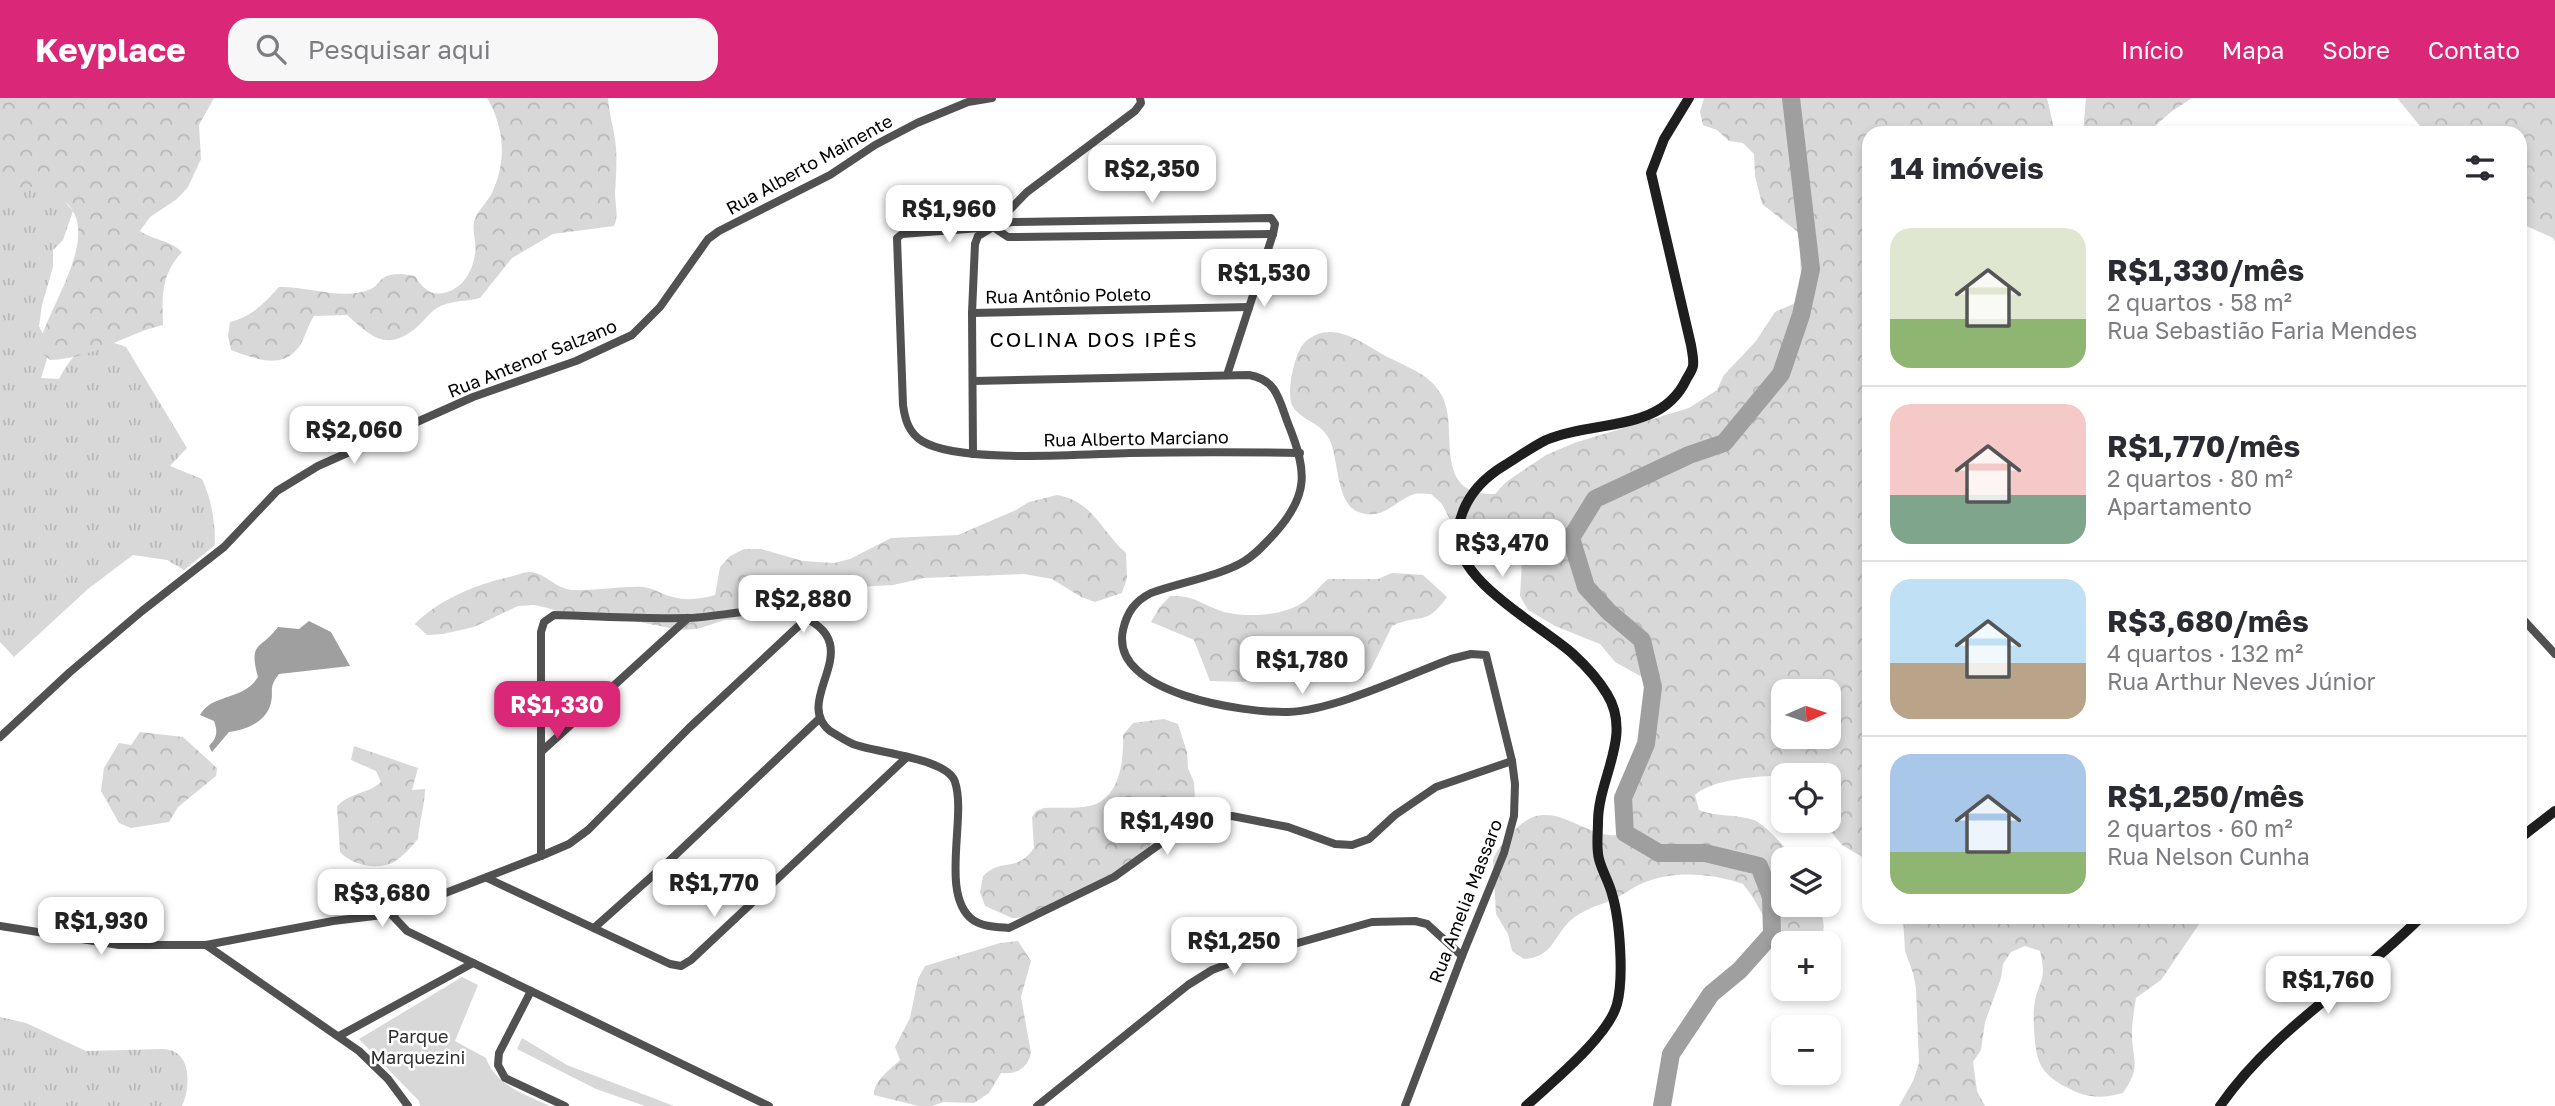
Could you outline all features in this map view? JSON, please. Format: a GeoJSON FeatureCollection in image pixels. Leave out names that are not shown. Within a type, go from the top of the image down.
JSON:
{"type":"FeatureCollection","features":[{"type":"Feature","properties":{"kind":"street","name":"Rua Alberto Mainente"},"geometry":{"type":"LineString","coordinates":[[719,231],[830,175],[875,145],[917,123],[968,102],[992,98]]}},
{"type":"Feature","properties":{"kind":"street"},"geometry":{"type":"LineString","coordinates":[[973,454],[972,313],[975,244],[978,236],[993,226],[1027,192],[1135,111],[1141,103],[1140,98]]}},
{"type":"Feature","properties":{"kind":"street"},"geometry":{"type":"LineString","coordinates":[[1526,1106],[1591,1044],[1609,1022],[1617,1005],[1620,964],[1617,928],[1613,895],[1599,857],[1598,820],[1599,802],[1619,725],[1608,695],[1590,671],[1572,653],[1480,581],[1460,549],[1458,533],[1463,509],[1477,485],[1494,471],[1547,440],[1596,426],[1635,421],[1651,415],[1678,397],[1693,367],[1692,345],[1651,173],[1664,139],[1689,98]]}},
{"type":"Feature","properties":{"kind":"street","name":"Rua Alberto Marciano"},"geometry":{"type":"LineString","coordinates":[[1273,234],[1275,224],[1271,218],[1012,222],[902,234],[896,241],[905,422],[914,435],[924,442],[973,454],[1300,453]]}},
{"type":"Feature","properties":{"kind":"street"},"geometry":{"type":"LineString","coordinates":[[993,226],[1008,237],[1273,234],[1227,375]]}},
{"type":"Feature","properties":{"kind":"street","name":"Rua Antenor Salzano"},"geometry":{"type":"LineString","coordinates":[[2,731],[121,628],[224,547],[277,491],[318,466],[473,397],[576,361],[632,335],[660,307],[708,239],[719,231]]}},
{"type":"Feature","properties":{"kind":"street","name":"Rua Antônio Poleto"},"geometry":{"type":"LineString","coordinates":[[972,313],[1249,307]]}},
{"type":"Feature","properties":{"kind":"street"},"geometry":{"type":"LineString","coordinates":[[973,381],[1227,375],[1262,377],[1274,387],[1300,453]]}},
{"type":"Feature","properties":{"kind":"street","name":"Rua Amelia Massaro"},"geometry":{"type":"LineString","coordinates":[[1300,453],[1303,484],[1298,502],[1285,522],[1260,550],[1241,563],[1139,599],[1123,628],[1122,641],[1125,653],[1137,668],[1164,688],[1185,698],[1239,709],[1287,712],[1314,709],[1451,659],[1471,654],[1486,655],[1512,761],[1516,784],[1514,816],[1504,853],[1405,1106]]}},
{"type":"Feature","properties":{"kind":"street"},"geometry":{"type":"LineString","coordinates":[[541,856],[541,632],[544,622],[554,615],[688,618],[771,610],[791,612],[806,619],[824,632],[831,647],[831,665],[818,699],[820,718],[829,730],[853,744],[942,768],[954,778],[959,797],[956,878],[961,903],[973,920],[991,927],[1010,928],[1114,877],[1185,826],[1207,818],[1232,817],[1288,827],[1335,844],[1352,845],[1369,839],[1395,815],[1436,787],[1512,761]]}},
{"type":"Feature","properties":{"kind":"street"},"geometry":{"type":"LineString","coordinates":[[542,751],[688,618]]}},
{"type":"Feature","properties":{"kind":"street"},"geometry":{"type":"LineString","coordinates":[[0,926],[119,945],[206,945],[333,921],[391,914],[487,878],[569,844],[588,830],[689,728],[806,619]]}},
{"type":"Feature","properties":{"kind":"street"},"geometry":{"type":"LineString","coordinates":[[2527,624],[2555,654]]}},
{"type":"Feature","properties":{"kind":"street"},"geometry":{"type":"LineString","coordinates":[[594,928],[820,718]]}},
{"type":"Feature","properties":{"kind":"street"},"geometry":{"type":"LineString","coordinates":[[487,878],[670,964],[681,965],[691,960],[907,757]]}},
{"type":"Feature","properties":{"kind":"street"},"geometry":{"type":"LineString","coordinates":[[2527,833],[2555,811]]}},
{"type":"Feature","properties":{"kind":"street"},"geometry":{"type":"LineString","coordinates":[[391,914],[407,932],[769,1106]]}},
{"type":"Feature","properties":{"kind":"street"},"geometry":{"type":"LineString","coordinates":[[1037,1106],[1188,985],[1212,970],[1241,959],[1372,922],[1415,921],[1427,924],[1462,956]]}},
{"type":"Feature","properties":{"kind":"street"},"geometry":{"type":"LineString","coordinates":[[2220,1106],[2255,1064],[2310,1010],[2383,953],[2414,924]]}},
{"type":"Feature","properties":{"kind":"street"},"geometry":{"type":"LineString","coordinates":[[206,945],[359,1051],[388,1079],[408,1106]]}},
{"type":"Feature","properties":{"kind":"street"},"geometry":{"type":"LineString","coordinates":[[339,1036],[473,963]]}},
{"type":"Feature","properties":{"kind":"street"},"geometry":{"type":"LineString","coordinates":[[531,992],[499,1054],[498,1065],[505,1078],[565,1106]]}},
{"type":"Feature","properties":{"kind":"green space"},"geometry":{"type":"Polygon","coordinates":[[[0,98],[214,98],[199,125],[201,159],[188,187],[177,199],[150,217],[140,231],[182,252],[166,277],[163,325],[95,351],[66,358],[50,360],[38,350],[70,272],[78,231],[74,213],[62,199],[49,190],[33,187],[0,189],[0,98]]]}},
{"type":"Feature","properties":{"kind":"green space"},"geometry":{"type":"Polygon","coordinates":[[[487,98],[608,98],[616,154],[617,214],[614,226],[553,234],[512,258],[480,298],[442,305],[417,327],[397,339],[379,339],[347,315],[314,316],[299,347],[284,359],[267,360],[231,350],[228,336],[230,322],[251,313],[279,287],[349,294],[371,289],[383,278],[399,274],[415,276],[423,287],[434,293],[451,291],[461,283],[474,261],[474,222],[491,195],[502,158],[497,121],[487,98]]]}},
{"type":"Feature","properties":{"kind":"green space"},"geometry":{"type":"Polygon","coordinates":[[[1704,98],[2047,98],[2053,126],[1862,126],[1862,857],[1842,845],[1832,833],[1841,833],[1841,763],[1771,763],[1771,776],[1721,783],[1695,795],[1699,810],[1754,820],[1781,843],[1784,847],[1771,847],[1771,917],[1822,917],[1823,931],[1773,931],[1743,884],[1706,875],[1667,876],[1643,883],[1585,911],[1565,926],[1547,950],[1524,959],[1512,951],[1508,934],[1496,914],[1493,860],[1512,833],[1528,820],[1543,815],[1558,817],[1603,834],[1618,835],[1634,829],[1632,814],[1625,799],[1625,774],[1637,749],[1657,720],[1652,689],[1642,677],[1615,662],[1600,644],[1555,626],[1528,610],[1520,596],[1522,562],[1514,550],[1499,545],[1463,545],[1442,504],[1431,494],[1415,494],[1374,514],[1356,511],[1350,506],[1342,490],[1327,436],[1293,407],[1290,393],[1292,373],[1305,342],[1327,332],[1350,336],[1420,373],[1432,382],[1442,396],[1447,410],[1454,473],[1462,484],[1475,492],[1495,494],[1506,482],[1546,455],[1574,443],[1689,408],[1717,390],[1724,375],[1756,341],[1775,312],[1802,300],[1799,233],[1762,204],[1755,176],[1754,154],[1743,143],[1729,141],[1717,130],[1703,125],[1700,112],[1704,98]]]}},
{"type":"Feature","properties":{"kind":"green space"},"geometry":{"type":"Polygon","coordinates":[[[2086,98],[2192,98],[2155,126],[2084,126],[2086,98]]]}},
{"type":"Feature","properties":{"kind":"green space"},"geometry":{"type":"Polygon","coordinates":[[[2397,98],[2555,98],[2555,242],[2553,238],[2527,226],[2527,126],[2420,126],[2397,98]]]}},
{"type":"Feature","properties":{"kind":"green space"},"geometry":{"type":"Polygon","coordinates":[[[0,169],[65,192],[66,203],[73,211],[63,240],[53,250],[53,267],[42,305],[39,326],[50,349],[41,378],[59,379],[78,352],[94,343],[114,343],[126,347],[187,448],[170,466],[202,479],[211,503],[215,536],[215,545],[184,570],[167,560],[133,555],[88,589],[14,657],[0,642],[0,169]]]}},
{"type":"Feature","properties":{"kind":"green space"},"geometry":{"type":"Polygon","coordinates":[[[1057,495],[1069,498],[1088,510],[1126,553],[1127,578],[1122,593],[1095,602],[1081,597],[1052,579],[1024,574],[924,578],[893,585],[857,587],[843,593],[827,593],[813,597],[799,606],[758,619],[725,620],[697,629],[680,630],[624,619],[577,618],[534,605],[518,606],[474,627],[443,634],[427,635],[415,624],[424,615],[459,594],[527,572],[536,573],[561,587],[573,590],[643,587],[678,598],[704,598],[715,595],[720,567],[730,556],[744,549],[761,549],[803,561],[834,563],[850,559],[891,538],[958,535],[1029,502],[1057,495]]]}},
{"type":"Feature","properties":{"kind":"green space"},"geometry":{"type":"Polygon","coordinates":[[[1392,573],[1423,575],[1447,597],[1428,616],[1392,626],[1371,669],[1360,680],[1344,681],[1301,666],[1284,667],[1243,682],[1210,681],[1194,640],[1151,622],[1170,596],[1189,598],[1226,612],[1261,615],[1296,606],[1308,599],[1328,579],[1378,579],[1392,573]]]}},
{"type":"Feature","properties":{"kind":"green space"},"geometry":{"type":"Polygon","coordinates":[[[1164,719],[1178,724],[1194,782],[1195,799],[1171,822],[1157,831],[1148,849],[1119,871],[1034,917],[1012,918],[985,906],[980,892],[983,876],[997,867],[1021,861],[1034,848],[1032,817],[1036,811],[1044,808],[1089,806],[1108,796],[1121,767],[1123,735],[1133,723],[1164,719]]]}},
{"type":"Feature","properties":{"kind":"green space"},"geometry":{"type":"Polygon","coordinates":[[[140,732],[183,737],[217,768],[216,776],[178,807],[169,822],[131,828],[119,823],[101,791],[104,768],[119,743],[131,745],[140,732]]]}},
{"type":"Feature","properties":{"kind":"green space"},"geometry":{"type":"Polygon","coordinates":[[[354,746],[418,768],[412,790],[425,789],[418,839],[392,863],[371,866],[357,863],[340,852],[337,806],[381,782],[376,771],[351,760],[354,746]]]}},
{"type":"Feature","properties":{"kind":"green space"},"geometry":{"type":"Polygon","coordinates":[[[1903,924],[2199,924],[2161,980],[2136,998],[2132,1029],[2135,1063],[2129,1084],[2123,1093],[2100,1097],[2073,1091],[2057,1082],[2045,1071],[2038,1058],[2034,1016],[2035,999],[2043,970],[2040,951],[2025,946],[2011,952],[2003,964],[2001,978],[1985,1022],[1981,1050],[1973,1062],[1977,1091],[1985,1106],[1899,1106],[1913,1081],[1919,1063],[1916,988],[1905,951],[1903,924]]]}},
{"type":"Feature","properties":{"kind":"green space"},"geometry":{"type":"Polygon","coordinates":[[[1018,941],[1031,961],[1021,997],[1031,1053],[1024,1066],[1016,1072],[1001,1073],[989,1093],[974,1103],[944,1102],[932,1106],[918,1106],[874,1095],[879,1080],[900,1060],[895,1047],[910,1018],[918,979],[925,966],[1000,943],[1018,941]]]}},
{"type":"Feature","properties":{"kind":"green space","name":"Parque Marquezini"},"geometry":{"type":"Polygon","coordinates":[[[462,977],[478,985],[455,1041],[486,1058],[504,1082],[550,1106],[420,1106],[419,1101],[359,1039],[462,977]]]}},
{"type":"Feature","properties":{"kind":"green space"},"geometry":{"type":"Polygon","coordinates":[[[0,1017],[26,1023],[86,1051],[174,1051],[187,1069],[186,1093],[182,1106],[0,1106],[0,1017]]]}},
{"type":"Feature","properties":{"kind":"green space"},"geometry":{"type":"Polygon","coordinates":[[[522,1038],[567,1065],[674,1106],[645,1106],[596,1089],[517,1049],[522,1038]]]}},
{"type":"Feature","properties":{"kind":"shaded area"},"geometry":{"type":"Polygon","coordinates":[[[309,621],[331,632],[350,666],[279,674],[272,687],[270,706],[263,717],[247,727],[229,732],[212,752],[209,746],[216,735],[216,728],[214,721],[200,715],[205,708],[252,685],[258,677],[255,651],[278,627],[299,629],[309,621]]]}},
{"type":"Feature","properties":{"kind":"waterway"},"geometry":{"type":"LineString","coordinates":[[1662,1106],[1671,1054],[1711,994],[1740,970],[1772,934],[1771,897],[1759,866],[1705,853],[1659,853],[1625,833],[1623,798],[1646,744],[1653,687],[1642,640],[1609,612],[1586,587],[1571,538],[1595,499],[1689,455],[1724,443],[1781,374],[1801,315],[1811,269],[1791,98]]}},
{"type":"Feature","properties":{"kind":"district","name":"COLINA DOS IPÊS"},"geometry":{"type":"Point","coordinates":[1094,339]}}]}
